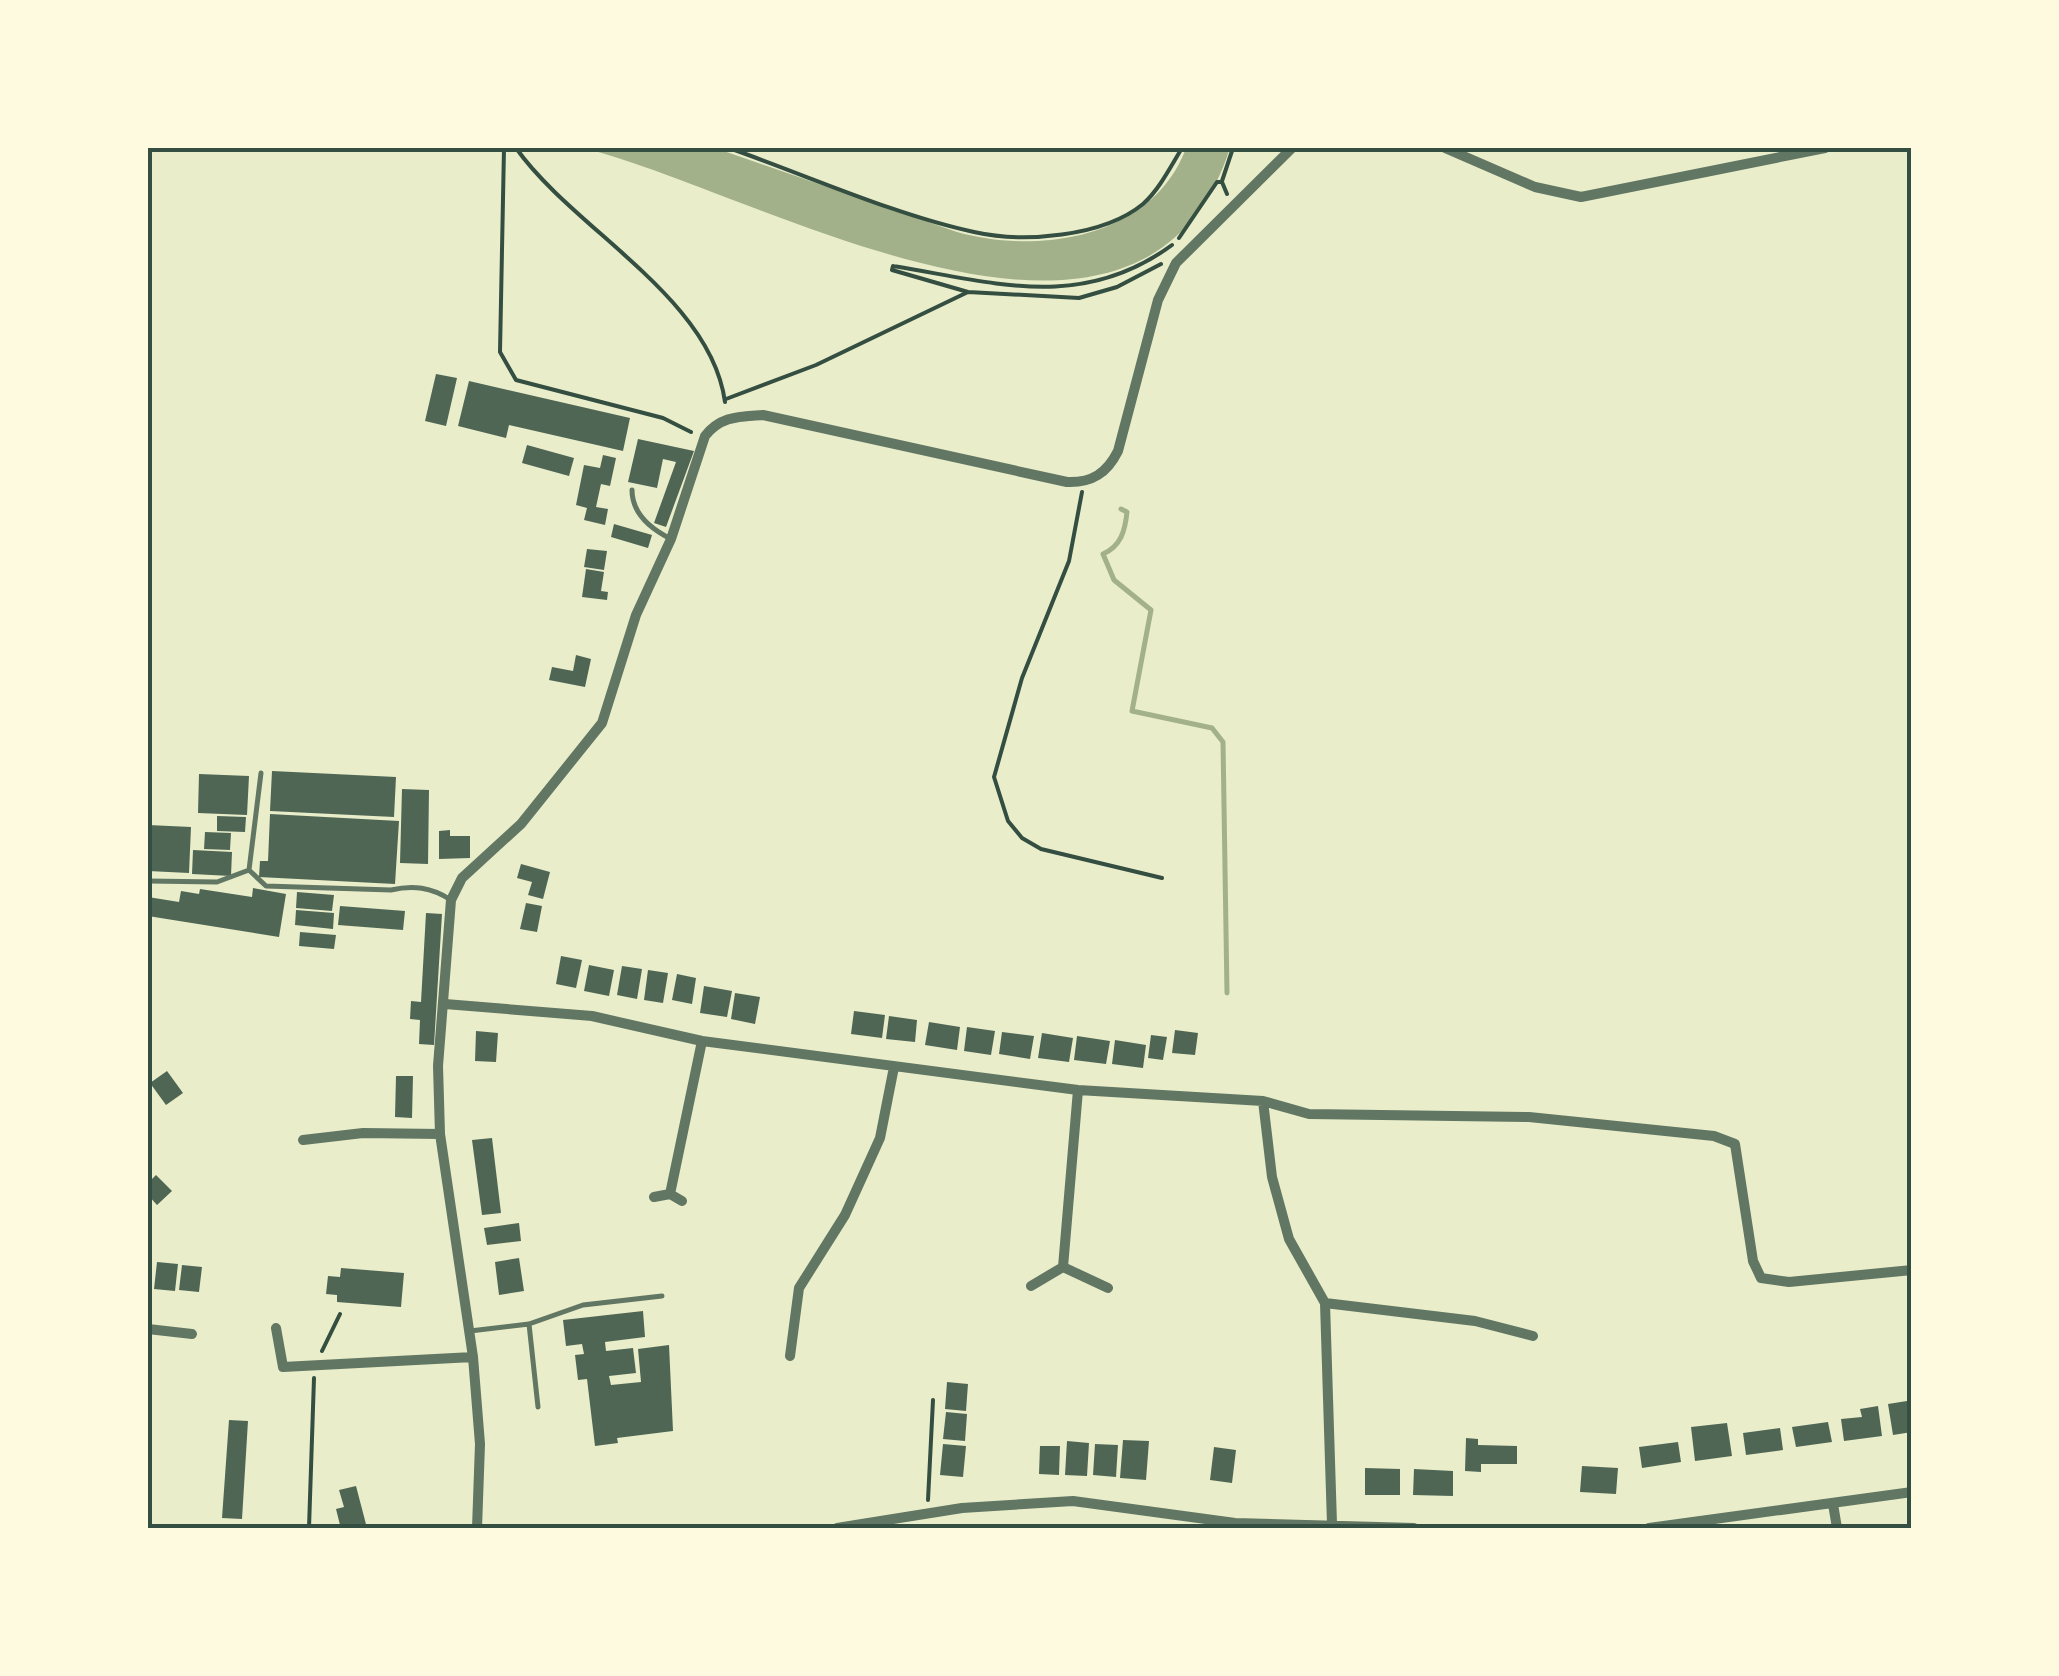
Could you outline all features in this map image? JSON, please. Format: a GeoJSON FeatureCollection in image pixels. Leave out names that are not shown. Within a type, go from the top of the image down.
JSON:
{"type":"FeatureCollection","features":[{"type":"Feature","properties":{"kind":"street"},"geometry":{"type":"LineString","coordinates":[[477,1528],[480,1444],[474,1357],[440,1134],[438,1066],[451,900],[462,878],[521,824],[602,723],[636,615],[670,539],[705,436],[716,422],[763,415],[1082,482],[1109,468],[1118,451],[1158,300],[1176,262],[1292,148]]}},
{"type":"Feature","properties":{"kind":"street"},"geometry":{"type":"LineString","coordinates":[[1444,148],[1535,188],[1581,197],[1825,148]]}},
{"type":"Feature","properties":{"kind":"street"},"geometry":{"type":"LineString","coordinates":[[445,1004],[592,1016],[702,1041],[1078,1090],[1262,1101],[1309,1114],[1529,1118],[1714,1136],[1736,1144],[1753,1261],[1761,1278],[1789,1282],[1912,1270]]}},
{"type":"Feature","properties":{"kind":"street"},"geometry":{"type":"LineString","coordinates":[[670,1194],[702,1041]]}},
{"type":"Feature","properties":{"kind":"street"},"geometry":{"type":"LineString","coordinates":[[790,1356],[799,1288],[845,1215],[880,1138],[894,1067]]}},
{"type":"Feature","properties":{"kind":"street"},"geometry":{"type":"LineString","coordinates":[[1062,1267],[1078,1090]]}},
{"type":"Feature","properties":{"kind":"street"},"geometry":{"type":"LineString","coordinates":[[1262,1101],[1272,1177],[1289,1239],[1326,1302],[1332,1524]]}},
{"type":"Feature","properties":{"kind":"street"},"geometry":{"type":"LineString","coordinates":[[303,1140],[363,1134],[440,1134]]}},
{"type":"Feature","properties":{"kind":"street"},"geometry":{"type":"LineString","coordinates":[[654,1197],[670,1194],[682,1200]]}},
{"type":"Feature","properties":{"kind":"street"},"geometry":{"type":"LineString","coordinates":[[1031,1286],[1062,1267]]}},
{"type":"Feature","properties":{"kind":"street"},"geometry":{"type":"LineString","coordinates":[[1062,1267],[1108,1288]]}},
{"type":"Feature","properties":{"kind":"street"},"geometry":{"type":"LineString","coordinates":[[1326,1302],[1476,1321],[1532,1336]]}},
{"type":"Feature","properties":{"kind":"street"},"geometry":{"type":"LineString","coordinates":[[276,1328],[283,1367],[474,1357]]}},
{"type":"Feature","properties":{"kind":"street"},"geometry":{"type":"LineString","coordinates":[[148,1329],[192,1334]]}},
{"type":"Feature","properties":{"kind":"street"},"geometry":{"type":"LineString","coordinates":[[1649,1528],[1912,1492]]}},
{"type":"Feature","properties":{"kind":"street"},"geometry":{"type":"LineString","coordinates":[[837,1528],[962,1508],[1074,1501],[1235,1523],[1414,1528]]}},
{"type":"Feature","properties":{"kind":"street"},"geometry":{"type":"LineString","coordinates":[[1833,1504],[1837,1528]]}},
{"type":"Feature","properties":{"kind":"street"},"geometry":{"type":"LineString","coordinates":[[1179,1515],[1180,1528]]}},
{"type":"Feature","properties":{"kind":"lane"},"geometry":{"type":"LineString","coordinates":[[632,490],[637,510],[651,528],[670,539]]}},
{"type":"Feature","properties":{"kind":"lane"},"geometry":{"type":"LineString","coordinates":[[249,870],[261,773]]}},
{"type":"Feature","properties":{"kind":"lane"},"geometry":{"type":"LineString","coordinates":[[249,870],[266,886],[391,890],[410,886],[438,892],[451,900]]}},
{"type":"Feature","properties":{"kind":"lane"},"geometry":{"type":"LineString","coordinates":[[148,881],[217,882],[249,870]]}},
{"type":"Feature","properties":{"kind":"lane"},"geometry":{"type":"LineString","coordinates":[[470,1331],[529,1324],[582,1305],[662,1296]]}},
{"type":"Feature","properties":{"kind":"lane"},"geometry":{"type":"LineString","coordinates":[[529,1324],[538,1407]]}},
{"type":"Feature","properties":{"kind":"path"},"geometry":{"type":"LineString","coordinates":[[504,148],[500,352],[516,380],[662,418],[705,436]]}},
{"type":"Feature","properties":{"kind":"path"},"geometry":{"type":"LineString","coordinates":[[516,148],[534,173],[644,270],[710,352],[730,417]]}},
{"type":"Feature","properties":{"kind":"path"},"geometry":{"type":"LineString","coordinates":[[729,148],[942,223],[1006,236],[1073,230],[1134,210],[1147,201],[1182,148]]}},
{"type":"Feature","properties":{"kind":"path"},"geometry":{"type":"LineString","coordinates":[[1169,259],[1117,287],[1079,298],[968,292],[892,270],[893,266],[973,284],[1016,287],[1088,283],[1167,248],[1222,182],[1234,148]]}},
{"type":"Feature","properties":{"kind":"path"},"geometry":{"type":"LineString","coordinates":[[1222,182],[1231,204]]}},
{"type":"Feature","properties":{"kind":"path"},"geometry":{"type":"LineString","coordinates":[[726,399],[816,365],[968,292]]}},
{"type":"Feature","properties":{"kind":"path"},"geometry":{"type":"LineString","coordinates":[[1082,482],[1082,513],[1069,561],[1022,678],[994,778],[1008,821],[1032,844],[1078,861],[1162,878]]}},
{"type":"Feature","properties":{"kind":"path"},"geometry":{"type":"LineString","coordinates":[[309,1528],[314,1365],[340,1314]]}},
{"type":"Feature","properties":{"kind":"path"},"geometry":{"type":"LineString","coordinates":[[927,1516],[933,1400]]}},
{"type":"Feature","properties":{"kind":"shaded area"},"geometry":{"type":"Polygon","coordinates":[[[583,148],[715,148],[957,232],[1023,241],[1090,232],[1121,220],[1148,202],[1170,178],[1186,148],[1230,148],[1184,229],[1116,270],[1032,280],[938,267],[841,239],[583,148]]]}},
{"type":"Feature","properties":{"kind":"building"},"geometry":{"type":"Polygon","coordinates":[[[436,374],[457,378],[446,426],[425,421],[436,374]]]}},
{"type":"Feature","properties":{"kind":"building"},"geometry":{"type":"Polygon","coordinates":[[[469,381],[630,418],[623,451],[509,425],[506,438],[458,426],[469,381]]]}},
{"type":"Feature","properties":{"kind":"building"},"geometry":{"type":"Polygon","coordinates":[[[638,439],[694,451],[666,527],[654,523],[676,462],[663,459],[657,488],[628,482],[638,439]]]}},
{"type":"Feature","properties":{"kind":"building"},"geometry":{"type":"Polygon","coordinates":[[[527,445],[574,458],[569,476],[522,463],[527,445]]]}},
{"type":"Feature","properties":{"kind":"building"},"geometry":{"type":"Polygon","coordinates":[[[603,455],[616,458],[610,486],[601,484],[596,507],[608,509],[605,525],[584,520],[587,508],[576,505],[584,465],[600,468],[603,455]]]}},
{"type":"Feature","properties":{"kind":"building"},"geometry":{"type":"Polygon","coordinates":[[[614,524],[652,535],[648,548],[611,537],[614,524]]]}},
{"type":"Feature","properties":{"kind":"building"},"geometry":{"type":"Polygon","coordinates":[[[587,549],[607,551],[604,570],[584,567],[587,549]]]}},
{"type":"Feature","properties":{"kind":"building"},"geometry":{"type":"Polygon","coordinates":[[[586,569],[604,572],[601,591],[608,592],[607,600],[582,597],[586,569]]]}},
{"type":"Feature","properties":{"kind":"building"},"geometry":{"type":"Polygon","coordinates":[[[576,655],[591,659],[585,687],[549,680],[552,667],[573,671],[576,655]]]}},
{"type":"Feature","properties":{"kind":"building"},"geometry":{"type":"Polygon","coordinates":[[[272,771],[396,777],[394,817],[270,811],[272,771]]]}},
{"type":"Feature","properties":{"kind":"building"},"geometry":{"type":"Polygon","coordinates":[[[199,774],[249,776],[247,815],[198,813],[199,774]]]}},
{"type":"Feature","properties":{"kind":"building"},"geometry":{"type":"Polygon","coordinates":[[[402,789],[429,790],[428,864],[400,863],[402,789]]]}},
{"type":"Feature","properties":{"kind":"building"},"geometry":{"type":"Polygon","coordinates":[[[270,814],[399,821],[395,884],[259,877],[260,861],[268,861],[270,814]]]}},
{"type":"Feature","properties":{"kind":"building"},"geometry":{"type":"Polygon","coordinates":[[[217,816],[246,817],[245,832],[217,831],[217,816]]]}},
{"type":"Feature","properties":{"kind":"building"},"geometry":{"type":"Polygon","coordinates":[[[148,825],[191,827],[189,873],[148,871],[148,825]]]}},
{"type":"Feature","properties":{"kind":"building"},"geometry":{"type":"Polygon","coordinates":[[[450,830],[450,836],[470,836],[470,858],[439,859],[439,831],[450,830]]]}},
{"type":"Feature","properties":{"kind":"building"},"geometry":{"type":"Polygon","coordinates":[[[205,832],[231,833],[230,850],[204,849],[205,832]]]}},
{"type":"Feature","properties":{"kind":"building"},"geometry":{"type":"Polygon","coordinates":[[[193,850],[232,852],[231,876],[192,874],[193,850]]]}},
{"type":"Feature","properties":{"kind":"building"},"geometry":{"type":"Polygon","coordinates":[[[521,864],[550,872],[543,899],[528,895],[532,882],[517,878],[521,864]]]}},
{"type":"Feature","properties":{"kind":"building"},"geometry":{"type":"Polygon","coordinates":[[[253,888],[286,894],[279,937],[148,916],[148,897],[179,902],[181,891],[199,894],[200,889],[252,897],[253,888]]]}},
{"type":"Feature","properties":{"kind":"building"},"geometry":{"type":"Polygon","coordinates":[[[297,892],[334,895],[332,911],[296,908],[297,892]]]}},
{"type":"Feature","properties":{"kind":"building"},"geometry":{"type":"Polygon","coordinates":[[[526,903],[542,906],[537,932],[520,929],[526,903]]]}},
{"type":"Feature","properties":{"kind":"building"},"geometry":{"type":"Polygon","coordinates":[[[340,906],[405,911],[403,930],[338,925],[340,906]]]}},
{"type":"Feature","properties":{"kind":"building"},"geometry":{"type":"Polygon","coordinates":[[[296,910],[334,913],[333,929],[295,925],[296,910]]]}},
{"type":"Feature","properties":{"kind":"building"},"geometry":{"type":"Polygon","coordinates":[[[426,913],[442,914],[434,1045],[419,1044],[420,1020],[410,1019],[411,1001],[421,1002],[426,913]]]}},
{"type":"Feature","properties":{"kind":"building"},"geometry":{"type":"Polygon","coordinates":[[[300,932],[336,935],[334,949],[299,946],[300,932]]]}},
{"type":"Feature","properties":{"kind":"building"},"geometry":{"type":"Polygon","coordinates":[[[561,956],[582,960],[576,988],[556,984],[561,956]]]}},
{"type":"Feature","properties":{"kind":"building"},"geometry":{"type":"Polygon","coordinates":[[[589,965],[614,970],[609,996],[584,991],[589,965]]]}},
{"type":"Feature","properties":{"kind":"building"},"geometry":{"type":"Polygon","coordinates":[[[622,966],[642,969],[637,999],[617,995],[622,966]]]}},
{"type":"Feature","properties":{"kind":"building"},"geometry":{"type":"Polygon","coordinates":[[[648,970],[668,973],[663,1003],[644,1000],[648,970]]]}},
{"type":"Feature","properties":{"kind":"building"},"geometry":{"type":"Polygon","coordinates":[[[677,974],[696,978],[692,1004],[672,1000],[677,974]]]}},
{"type":"Feature","properties":{"kind":"building"},"geometry":{"type":"Polygon","coordinates":[[[704,986],[732,991],[727,1017],[700,1013],[704,986]]]}},
{"type":"Feature","properties":{"kind":"building"},"geometry":{"type":"Polygon","coordinates":[[[735,993],[760,997],[755,1024],[731,1019],[735,993]]]}},
{"type":"Feature","properties":{"kind":"building"},"geometry":{"type":"Polygon","coordinates":[[[854,1011],[885,1015],[882,1038],[851,1034],[854,1011]]]}},
{"type":"Feature","properties":{"kind":"building"},"geometry":{"type":"Polygon","coordinates":[[[889,1016],[917,1020],[915,1042],[886,1039],[889,1016]]]}},
{"type":"Feature","properties":{"kind":"building"},"geometry":{"type":"Polygon","coordinates":[[[929,1022],[960,1027],[957,1050],[925,1045],[929,1022]]]}},
{"type":"Feature","properties":{"kind":"building"},"geometry":{"type":"Polygon","coordinates":[[[967,1027],[995,1031],[991,1055],[964,1051],[967,1027]]]}},
{"type":"Feature","properties":{"kind":"building"},"geometry":{"type":"Polygon","coordinates":[[[1175,1030],[1198,1033],[1195,1055],[1172,1053],[1175,1030]]]}},
{"type":"Feature","properties":{"kind":"building"},"geometry":{"type":"Polygon","coordinates":[[[476,1031],[498,1033],[496,1062],[475,1061],[476,1031]]]}},
{"type":"Feature","properties":{"kind":"building"},"geometry":{"type":"Polygon","coordinates":[[[1002,1032],[1034,1036],[1030,1059],[999,1054],[1002,1032]]]}},
{"type":"Feature","properties":{"kind":"building"},"geometry":{"type":"Polygon","coordinates":[[[1042,1033],[1073,1038],[1069,1062],[1038,1058],[1042,1033]]]}},
{"type":"Feature","properties":{"kind":"building"},"geometry":{"type":"Polygon","coordinates":[[[1151,1035],[1167,1037],[1163,1060],[1148,1058],[1151,1035]]]}},
{"type":"Feature","properties":{"kind":"building"},"geometry":{"type":"Polygon","coordinates":[[[1077,1036],[1110,1041],[1106,1064],[1074,1060],[1077,1036]]]}},
{"type":"Feature","properties":{"kind":"building"},"geometry":{"type":"Polygon","coordinates":[[[1115,1040],[1146,1045],[1143,1068],[1112,1064],[1115,1040]]]}},
{"type":"Feature","properties":{"kind":"building"},"geometry":{"type":"Polygon","coordinates":[[[167,1071],[183,1093],[166,1105],[150,1083],[167,1071]]]}},
{"type":"Feature","properties":{"kind":"building"},"geometry":{"type":"Polygon","coordinates":[[[396,1076],[413,1076],[412,1118],[395,1117],[396,1076]]]}},
{"type":"Feature","properties":{"kind":"building"},"geometry":{"type":"Polygon","coordinates":[[[492,1138],[501,1213],[482,1215],[472,1140],[492,1138]]]}},
{"type":"Feature","properties":{"kind":"building"},"geometry":{"type":"Polygon","coordinates":[[[156,1175],[172,1191],[157,1205],[148,1195],[148,1183],[156,1175]]]}},
{"type":"Feature","properties":{"kind":"building"},"geometry":{"type":"Polygon","coordinates":[[[519,1223],[521,1241],[487,1245],[484,1228],[519,1223]]]}},
{"type":"Feature","properties":{"kind":"building"},"geometry":{"type":"Polygon","coordinates":[[[519,1258],[524,1291],[499,1295],[495,1262],[519,1258]]]}},
{"type":"Feature","properties":{"kind":"building"},"geometry":{"type":"Polygon","coordinates":[[[157,1262],[178,1264],[175,1291],[154,1289],[157,1262]]]}},
{"type":"Feature","properties":{"kind":"building"},"geometry":{"type":"Polygon","coordinates":[[[182,1265],[202,1267],[199,1292],[179,1290],[182,1265]]]}},
{"type":"Feature","properties":{"kind":"building"},"geometry":{"type":"Polygon","coordinates":[[[341,1268],[404,1273],[401,1307],[337,1302],[337,1295],[326,1294],[328,1276],[340,1277],[341,1268]]]}},
{"type":"Feature","properties":{"kind":"building"},"geometry":{"type":"Polygon","coordinates":[[[643,1311],[645,1337],[605,1342],[606,1351],[633,1348],[636,1373],[609,1376],[611,1385],[641,1382],[638,1349],[669,1345],[673,1431],[617,1438],[618,1443],[595,1446],[587,1379],[578,1380],[575,1355],[584,1354],[582,1344],[566,1346],[563,1320],[643,1311]]]}},
{"type":"Feature","properties":{"kind":"building"},"geometry":{"type":"Polygon","coordinates":[[[947,1382],[968,1384],[966,1411],[945,1409],[947,1382]]]}},
{"type":"Feature","properties":{"kind":"building"},"geometry":{"type":"Polygon","coordinates":[[[1907,1401],[1912,1409],[1912,1432],[1893,1435],[1888,1404],[1907,1401]]]}},
{"type":"Feature","properties":{"kind":"building"},"geometry":{"type":"Polygon","coordinates":[[[1878,1406],[1882,1436],[1844,1441],[1841,1419],[1862,1417],[1860,1409],[1878,1406]]]}},
{"type":"Feature","properties":{"kind":"building"},"geometry":{"type":"Polygon","coordinates":[[[946,1412],[967,1414],[965,1441],[943,1439],[946,1412]]]}},
{"type":"Feature","properties":{"kind":"building"},"geometry":{"type":"Polygon","coordinates":[[[229,1420],[248,1421],[242,1519],[222,1518],[229,1420]]]}},
{"type":"Feature","properties":{"kind":"building"},"geometry":{"type":"Polygon","coordinates":[[[1828,1422],[1832,1442],[1796,1447],[1792,1427],[1828,1422]]]}},
{"type":"Feature","properties":{"kind":"building"},"geometry":{"type":"Polygon","coordinates":[[[1727,1423],[1732,1456],[1695,1461],[1691,1427],[1727,1423]]]}},
{"type":"Feature","properties":{"kind":"building"},"geometry":{"type":"Polygon","coordinates":[[[1780,1428],[1783,1450],[1746,1455],[1743,1433],[1780,1428]]]}},
{"type":"Feature","properties":{"kind":"building"},"geometry":{"type":"Polygon","coordinates":[[[1466,1438],[1478,1439],[1478,1445],[1517,1446],[1517,1464],[1481,1464],[1481,1472],[1465,1471],[1466,1438]]]}},
{"type":"Feature","properties":{"kind":"building"},"geometry":{"type":"Polygon","coordinates":[[[1123,1440],[1149,1441],[1146,1480],[1120,1478],[1123,1440]]]}},
{"type":"Feature","properties":{"kind":"building"},"geometry":{"type":"Polygon","coordinates":[[[1067,1441],[1089,1443],[1087,1476],[1065,1475],[1067,1441]]]}},
{"type":"Feature","properties":{"kind":"building"},"geometry":{"type":"Polygon","coordinates":[[[1678,1442],[1681,1462],[1642,1468],[1639,1447],[1678,1442]]]}},
{"type":"Feature","properties":{"kind":"building"},"geometry":{"type":"Polygon","coordinates":[[[943,1444],[966,1446],[963,1477],[940,1475],[943,1444]]]}},
{"type":"Feature","properties":{"kind":"building"},"geometry":{"type":"Polygon","coordinates":[[[1095,1444],[1118,1445],[1116,1477],[1093,1475],[1095,1444]]]}},
{"type":"Feature","properties":{"kind":"building"},"geometry":{"type":"Polygon","coordinates":[[[1040,1446],[1060,1446],[1059,1475],[1039,1474],[1040,1446]]]}},
{"type":"Feature","properties":{"kind":"building"},"geometry":{"type":"Polygon","coordinates":[[[1214,1447],[1236,1450],[1232,1483],[1210,1480],[1214,1447]]]}},
{"type":"Feature","properties":{"kind":"building"},"geometry":{"type":"Polygon","coordinates":[[[1582,1466],[1618,1468],[1616,1494],[1580,1492],[1582,1466]]]}},
{"type":"Feature","properties":{"kind":"building"},"geometry":{"type":"Polygon","coordinates":[[[1365,1468],[1400,1469],[1400,1495],[1365,1495],[1365,1468]]]}},
{"type":"Feature","properties":{"kind":"building"},"geometry":{"type":"Polygon","coordinates":[[[1414,1469],[1453,1471],[1453,1496],[1413,1495],[1414,1469]]]}},
{"type":"Feature","properties":{"kind":"building"},"geometry":{"type":"Polygon","coordinates":[[[356,1486],[367,1528],[332,1528],[340,1525],[336,1509],[344,1507],[339,1490],[356,1486]]]}},
{"type":"Feature","properties":{"kind":"waterway"},"geometry":{"type":"LineString","coordinates":[[1121,509],[1127,512],[1123,532],[1114,547],[1103,554],[1114,580],[1151,610],[1132,711],[1212,728],[1223,742],[1227,993]]}}]}
